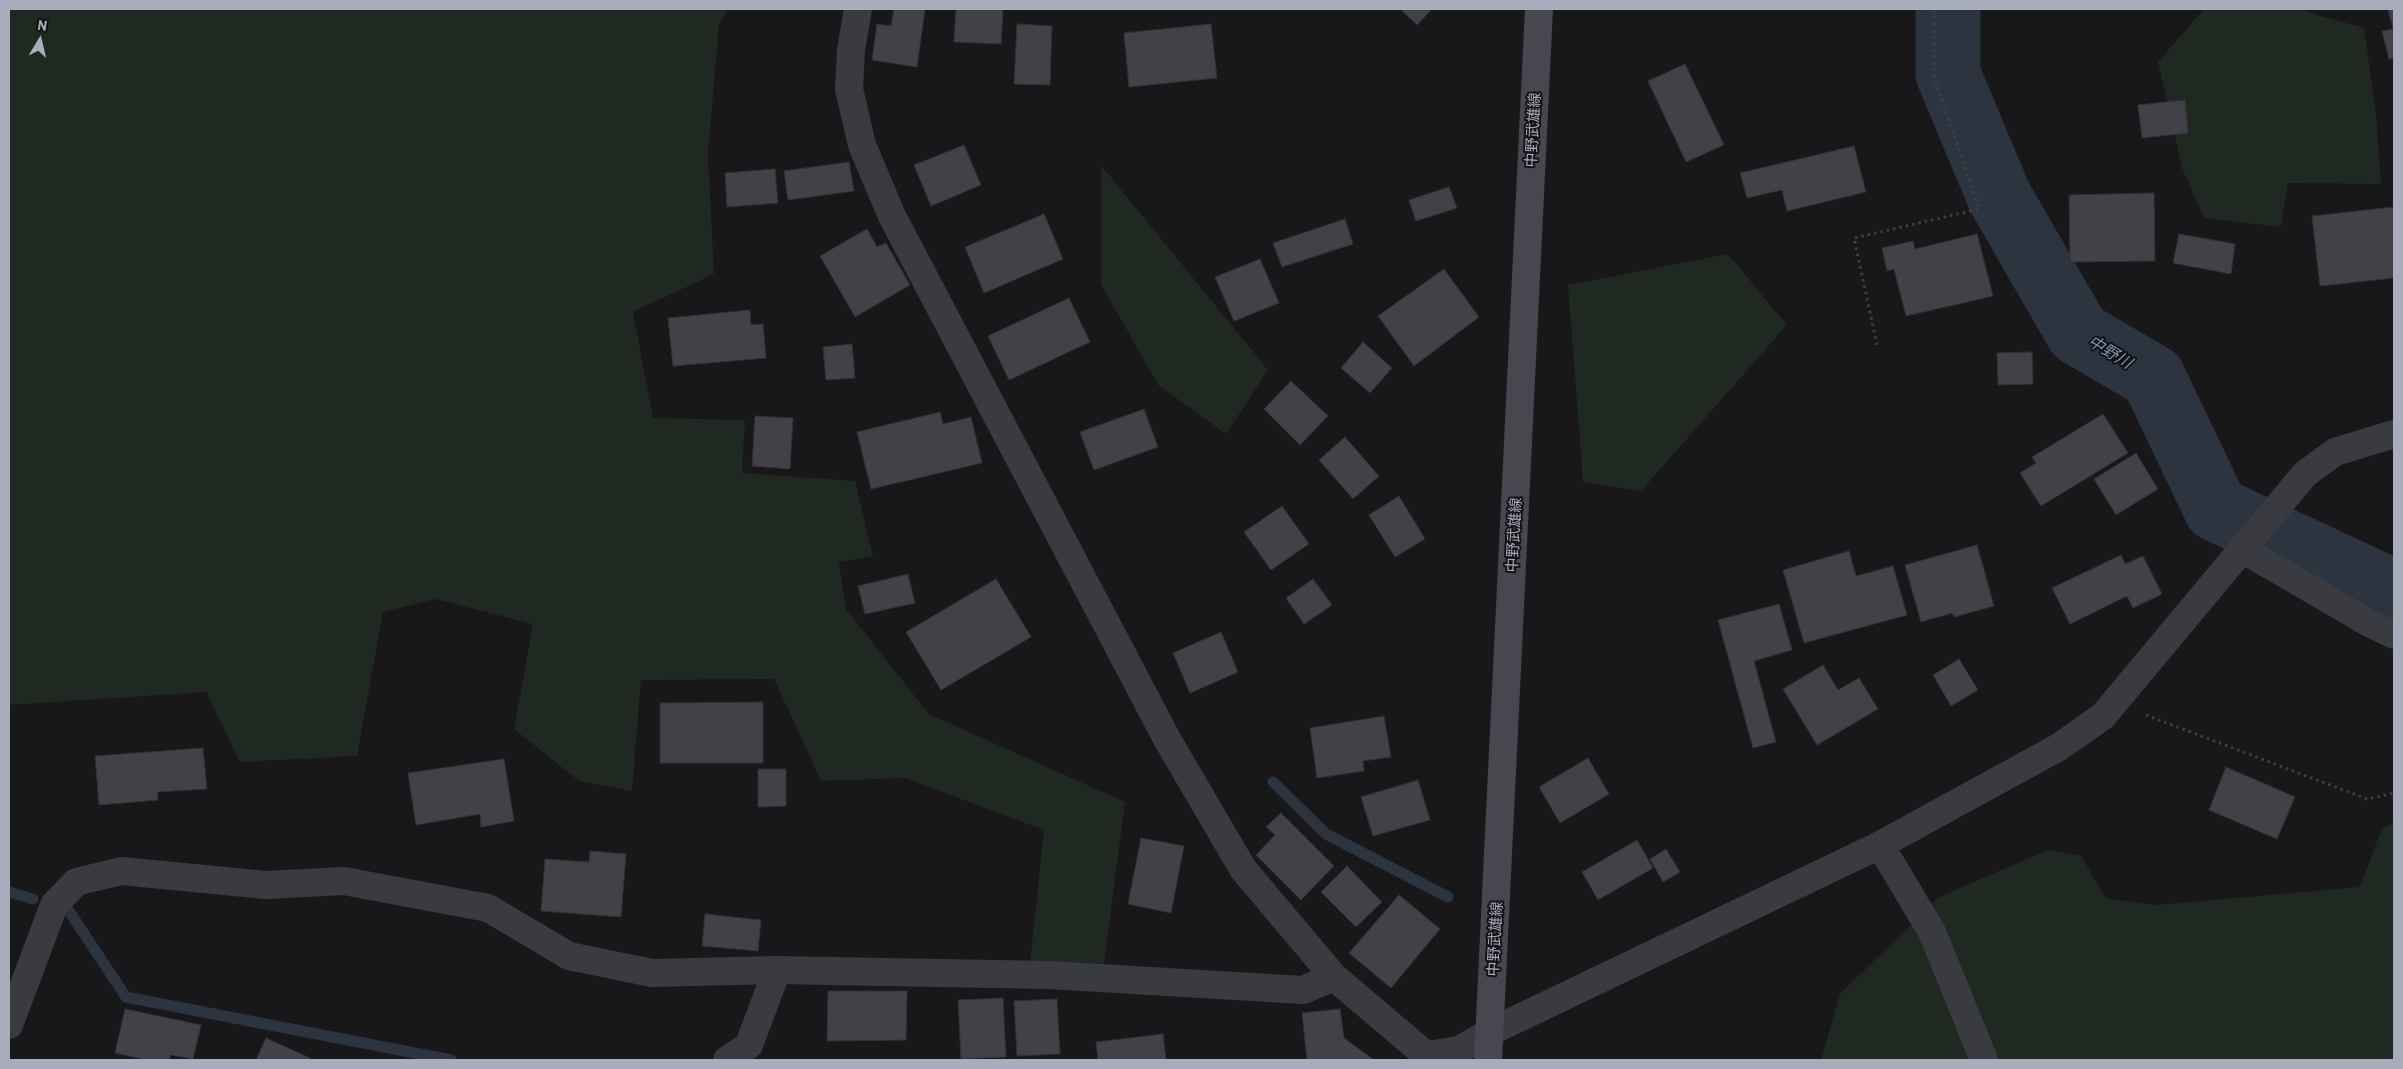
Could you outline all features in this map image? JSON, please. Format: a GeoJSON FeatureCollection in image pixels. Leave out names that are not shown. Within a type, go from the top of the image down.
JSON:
{"type":"FeatureCollection","features":[{"type":"Feature","properties":{"kind":"main road","name":"中野武雄線"},"geometry":{"type":"LineString","coordinates":[[1488,1060],[1539,9]]}},
{"type":"Feature","properties":{"kind":"street"},"geometry":{"type":"LineString","coordinates":[[858,9],[851,50],[849,89],[862,145],[892,216],[1167,739],[1243,869],[1334,977],[1428,1057],[1459,1050],[1490,1032],[1880,845],[2059,747],[2103,716],[2305,474],[2335,452],[2394,434]]}},
{"type":"Feature","properties":{"kind":"street"},"geometry":{"type":"LineString","coordinates":[[2242,549],[2369,623],[2394,635]]}},
{"type":"Feature","properties":{"kind":"street"},"geometry":{"type":"LineString","coordinates":[[1880,845],[1932,932],[1984,1060]]}},
{"type":"Feature","properties":{"kind":"street"},"geometry":{"type":"LineString","coordinates":[[9,1025],[54,906],[76,882],[121,871],[266,885],[344,881],[488,908],[569,956],[652,973],[777,970],[1049,975],[1303,990],[1334,977]]}},
{"type":"Feature","properties":{"kind":"street"},"geometry":{"type":"LineString","coordinates":[[727,1060],[749,1045],[777,970]]}},
{"type":"Feature","properties":{"kind":"path"},"geometry":{"type":"LineString","coordinates":[[1877,345],[1854,238],[1979,209],[1934,77],[1934,9]]}},
{"type":"Feature","properties":{"kind":"path"},"geometry":{"type":"LineString","coordinates":[[2103,716],[2143,714],[2367,799],[2394,793]]}},
{"type":"Feature","properties":{"kind":"shaded area"},"geometry":{"type":"Polygon","coordinates":[[[9,9],[727,9],[719,25],[708,154],[714,274],[633,312],[653,418],[745,420],[742,473],[855,481],[873,556],[839,562],[846,609],[929,714],[1125,802],[1104,964],[1030,962],[1044,830],[905,778],[821,781],[774,679],[641,680],[632,791],[579,781],[514,729],[533,624],[435,599],[383,612],[357,756],[240,762],[206,692],[9,705],[9,9]]]}},
{"type":"Feature","properties":{"kind":"shaded area"},"geometry":{"type":"Polygon","coordinates":[[[2204,9],[2297,9],[2364,28],[2376,113],[2381,184],[2288,183],[2281,227],[2204,218],[2182,168],[2158,62],[2204,9]]]}},
{"type":"Feature","properties":{"kind":"shaded area"},"geometry":{"type":"Polygon","coordinates":[[[1101,165],[1268,370],[1226,434],[1158,385],[1101,284],[1101,165]]]}},
{"type":"Feature","properties":{"kind":"shaded area"},"geometry":{"type":"Polygon","coordinates":[[[1728,254],[1787,325],[1641,491],[1583,482],[1568,285],[1728,254]]]}},
{"type":"Feature","properties":{"kind":"shaded area"},"geometry":{"type":"Polygon","coordinates":[[[2394,823],[2394,1060],[1821,1060],[1840,994],[1939,897],[2048,850],[2081,856],[2106,898],[2156,905],[2360,887],[2382,828],[2394,823]]]}},
{"type":"Feature","properties":{"kind":"building"},"geometry":{"type":"Polygon","coordinates":[[[894,9],[925,9],[917,67],[872,60],[877,24],[891,26],[894,9]]]}},
{"type":"Feature","properties":{"kind":"building"},"geometry":{"type":"Polygon","coordinates":[[[956,9],[1003,9],[1001,44],[954,42],[956,9]]]}},
{"type":"Feature","properties":{"kind":"building"},"geometry":{"type":"Polygon","coordinates":[[[1400,9],[1432,9],[1417,25],[1400,9]]]}},
{"type":"Feature","properties":{"kind":"building"},"geometry":{"type":"Polygon","coordinates":[[[2388,9],[2394,9],[2394,58],[2389,59],[2382,31],[2393,29],[2388,9]]]}},
{"type":"Feature","properties":{"kind":"building"},"geometry":{"type":"Polygon","coordinates":[[[1017,24],[1052,26],[1050,85],[1014,84],[1017,24]]]}},
{"type":"Feature","properties":{"kind":"building"},"geometry":{"type":"Polygon","coordinates":[[[1211,24],[1217,78],[1129,87],[1124,33],[1211,24]]]}},
{"type":"Feature","properties":{"kind":"building"},"geometry":{"type":"Polygon","coordinates":[[[1685,64],[1724,145],[1686,162],[1648,81],[1685,64]]]}},
{"type":"Feature","properties":{"kind":"building"},"geometry":{"type":"Polygon","coordinates":[[[2185,100],[2188,133],[2142,138],[2138,105],[2185,100]]]}},
{"type":"Feature","properties":{"kind":"building"},"geometry":{"type":"Polygon","coordinates":[[[964,145],[981,185],[931,206],[914,165],[964,145]]]}},
{"type":"Feature","properties":{"kind":"building"},"geometry":{"type":"Polygon","coordinates":[[[1854,146],[1866,192],[1787,211],[1782,190],[1747,198],[1740,173],[1854,146]]]}},
{"type":"Feature","properties":{"kind":"building"},"geometry":{"type":"Polygon","coordinates":[[[849,162],[854,191],[788,200],[784,171],[849,162]]]}},
{"type":"Feature","properties":{"kind":"building"},"geometry":{"type":"Polygon","coordinates":[[[775,169],[778,203],[727,207],[725,173],[775,169]]]}},
{"type":"Feature","properties":{"kind":"building"},"geometry":{"type":"Polygon","coordinates":[[[1449,187],[1457,208],[1416,221],[1409,200],[1449,187]]]}},
{"type":"Feature","properties":{"kind":"building"},"geometry":{"type":"Polygon","coordinates":[[[2154,193],[2155,261],[2070,262],[2069,195],[2154,193]]]}},
{"type":"Feature","properties":{"kind":"building"},"geometry":{"type":"Polygon","coordinates":[[[2394,207],[2394,278],[2320,286],[2312,216],[2394,207]]]}},
{"type":"Feature","properties":{"kind":"building"},"geometry":{"type":"Polygon","coordinates":[[[1044,214],[1063,259],[984,293],[965,247],[1044,214]]]}},
{"type":"Feature","properties":{"kind":"building"},"geometry":{"type":"Polygon","coordinates":[[[1345,219],[1353,244],[1282,267],[1273,243],[1345,219]]]}},
{"type":"Feature","properties":{"kind":"building"},"geometry":{"type":"Polygon","coordinates":[[[867,229],[877,247],[886,243],[910,285],[855,317],[820,256],[867,229]]]}},
{"type":"Feature","properties":{"kind":"building"},"geometry":{"type":"Polygon","coordinates":[[[1977,234],[1993,296],[1906,316],[1894,269],[1887,271],[1882,248],[1913,241],[1915,249],[1977,234]]]}},
{"type":"Feature","properties":{"kind":"building"},"geometry":{"type":"Polygon","coordinates":[[[2179,234],[2235,244],[2231,274],[2173,263],[2179,234]]]}},
{"type":"Feature","properties":{"kind":"building"},"geometry":{"type":"Polygon","coordinates":[[[1260,259],[1279,303],[1234,321],[1215,277],[1260,259]]]}},
{"type":"Feature","properties":{"kind":"building"},"geometry":{"type":"Polygon","coordinates":[[[1444,269],[1479,317],[1414,366],[1378,316],[1444,269]]]}},
{"type":"Feature","properties":{"kind":"building"},"geometry":{"type":"Polygon","coordinates":[[[1069,298],[1090,342],[1009,380],[988,336],[1069,298]]]}},
{"type":"Feature","properties":{"kind":"building"},"geometry":{"type":"Polygon","coordinates":[[[750,310],[751,325],[763,324],[766,358],[673,366],[668,318],[750,310]]]}},
{"type":"Feature","properties":{"kind":"building"},"geometry":{"type":"Polygon","coordinates":[[[1363,342],[1392,368],[1370,393],[1341,368],[1363,342]]]}},
{"type":"Feature","properties":{"kind":"building"},"geometry":{"type":"Polygon","coordinates":[[[852,344],[855,378],[826,380],[823,347],[852,344]]]}},
{"type":"Feature","properties":{"kind":"building"},"geometry":{"type":"Polygon","coordinates":[[[2032,352],[2033,384],[1998,385],[1997,353],[2032,352]]]}},
{"type":"Feature","properties":{"kind":"building"},"geometry":{"type":"Polygon","coordinates":[[[1291,381],[1328,416],[1300,445],[1264,409],[1291,381]]]}},
{"type":"Feature","properties":{"kind":"building"},"geometry":{"type":"Polygon","coordinates":[[[1144,409],[1158,447],[1094,470],[1080,432],[1144,409]]]}},
{"type":"Feature","properties":{"kind":"building"},"geometry":{"type":"Polygon","coordinates":[[[940,412],[943,424],[971,417],[982,463],[871,489],[857,432],[940,412]]]}},
{"type":"Feature","properties":{"kind":"building"},"geometry":{"type":"Polygon","coordinates":[[[2103,414],[2128,453],[2041,506],[2020,473],[2036,463],[2032,457],[2103,414]]]}},
{"type":"Feature","properties":{"kind":"building"},"geometry":{"type":"Polygon","coordinates":[[[755,416],[793,418],[790,469],[752,466],[755,416]]]}},
{"type":"Feature","properties":{"kind":"building"},"geometry":{"type":"Polygon","coordinates":[[[1345,437],[1379,476],[1353,499],[1319,460],[1345,437]]]}},
{"type":"Feature","properties":{"kind":"building"},"geometry":{"type":"Polygon","coordinates":[[[2136,453],[2158,489],[2116,515],[2094,479],[2136,453]]]}},
{"type":"Feature","properties":{"kind":"building"},"geometry":{"type":"Polygon","coordinates":[[[1399,496],[1425,539],[1395,557],[1369,515],[1399,496]]]}},
{"type":"Feature","properties":{"kind":"building"},"geometry":{"type":"Polygon","coordinates":[[[1282,506],[1309,544],[1271,570],[1244,532],[1282,506]]]}},
{"type":"Feature","properties":{"kind":"building"},"geometry":{"type":"Polygon","coordinates":[[[1977,545],[1994,606],[1954,617],[1952,613],[1921,622],[1905,565],[1977,545]]]}},
{"type":"Feature","properties":{"kind":"building"},"geometry":{"type":"Polygon","coordinates":[[[1849,551],[1856,576],[1893,566],[1907,615],[1804,643],[1783,570],[1849,551]]]}},
{"type":"Feature","properties":{"kind":"building"},"geometry":{"type":"Polygon","coordinates":[[[2121,555],[2125,564],[2143,556],[2162,594],[2133,608],[2127,596],[2070,624],[2052,588],[2121,555]]]}},
{"type":"Feature","properties":{"kind":"building"},"geometry":{"type":"Polygon","coordinates":[[[908,574],[915,603],[865,614],[858,586],[908,574]]]}},
{"type":"Feature","properties":{"kind":"building"},"geometry":{"type":"Polygon","coordinates":[[[996,579],[1031,637],[941,690],[906,632],[996,579]]]}},
{"type":"Feature","properties":{"kind":"building"},"geometry":{"type":"Polygon","coordinates":[[[1313,579],[1332,605],[1304,624],[1286,598],[1313,579]]]}},
{"type":"Feature","properties":{"kind":"building"},"geometry":{"type":"Polygon","coordinates":[[[1779,604],[1792,650],[1754,661],[1776,742],[1753,748],[1718,620],[1779,604]]]}},
{"type":"Feature","properties":{"kind":"building"},"geometry":{"type":"Polygon","coordinates":[[[1221,632],[1238,672],[1190,693],[1173,653],[1221,632]]]}},
{"type":"Feature","properties":{"kind":"building"},"geometry":{"type":"Polygon","coordinates":[[[1959,659],[1978,690],[1951,706],[1933,675],[1959,659]]]}},
{"type":"Feature","properties":{"kind":"building"},"geometry":{"type":"Polygon","coordinates":[[[1823,665],[1838,690],[1859,678],[1878,709],[1817,745],[1783,689],[1823,665]]]}},
{"type":"Feature","properties":{"kind":"building"},"geometry":{"type":"Polygon","coordinates":[[[763,702],[763,763],[660,763],[660,703],[763,702]]]}},
{"type":"Feature","properties":{"kind":"building"},"geometry":{"type":"Polygon","coordinates":[[[1384,716],[1391,757],[1363,761],[1364,771],[1317,778],[1310,728],[1384,716]]]}},
{"type":"Feature","properties":{"kind":"building"},"geometry":{"type":"Polygon","coordinates":[[[203,748],[207,789],[157,792],[158,800],[99,805],[95,756],[203,748]]]}},
{"type":"Feature","properties":{"kind":"building"},"geometry":{"type":"Polygon","coordinates":[[[1588,758],[1609,794],[1560,823],[1539,787],[1588,758]]]}},
{"type":"Feature","properties":{"kind":"building"},"geometry":{"type":"Polygon","coordinates":[[[504,759],[514,821],[481,827],[480,814],[416,825],[408,773],[504,759]]]}},
{"type":"Feature","properties":{"kind":"building"},"geometry":{"type":"Polygon","coordinates":[[[2226,767],[2295,797],[2277,839],[2209,810],[2226,767]]]}},
{"type":"Feature","properties":{"kind":"building"},"geometry":{"type":"Polygon","coordinates":[[[758,769],[786,769],[786,806],[758,807],[758,769]]]}},
{"type":"Feature","properties":{"kind":"building"},"geometry":{"type":"Polygon","coordinates":[[[1418,780],[1430,820],[1373,836],[1361,797],[1418,780]]]}},
{"type":"Feature","properties":{"kind":"building"},"geometry":{"type":"Polygon","coordinates":[[[1281,813],[1334,866],[1301,900],[1256,855],[1275,835],[1266,827],[1281,813]]]}},
{"type":"Feature","properties":{"kind":"building"},"geometry":{"type":"Polygon","coordinates":[[[1141,838],[1184,846],[1171,913],[1128,904],[1141,838]]]}},
{"type":"Feature","properties":{"kind":"building"},"geometry":{"type":"Polygon","coordinates":[[[1637,840],[1653,868],[1598,900],[1582,872],[1637,840]]]}},
{"type":"Feature","properties":{"kind":"building"},"geometry":{"type":"Polygon","coordinates":[[[1666,849],[1680,872],[1663,882],[1650,859],[1666,849]]]}},
{"type":"Feature","properties":{"kind":"building"},"geometry":{"type":"Polygon","coordinates":[[[590,851],[626,854],[621,917],[541,911],[545,859],[589,862],[590,851]]]}},
{"type":"Feature","properties":{"kind":"building"},"geometry":{"type":"Polygon","coordinates":[[[1347,866],[1382,902],[1356,927],[1321,892],[1347,866]]]}},
{"type":"Feature","properties":{"kind":"building"},"geometry":{"type":"Polygon","coordinates":[[[1399,895],[1440,929],[1391,988],[1349,953],[1399,895]]]}},
{"type":"Feature","properties":{"kind":"building"},"geometry":{"type":"Polygon","coordinates":[[[705,914],[761,920],[758,951],[702,946],[705,914]]]}},
{"type":"Feature","properties":{"kind":"building"},"geometry":{"type":"Polygon","coordinates":[[[828,991],[907,991],[906,1040],[827,1041],[828,991]]]}},
{"type":"Feature","properties":{"kind":"building"},"geometry":{"type":"Polygon","coordinates":[[[1003,998],[1006,1057],[961,1059],[958,1000],[1003,998]]]}},
{"type":"Feature","properties":{"kind":"building"},"geometry":{"type":"Polygon","coordinates":[[[1057,999],[1060,1054],[1017,1056],[1014,1001],[1057,999]]]}},
{"type":"Feature","properties":{"kind":"building"},"geometry":{"type":"Polygon","coordinates":[[[125,1009],[201,1025],[193,1059],[171,1055],[169,1060],[147,1060],[115,1053],[125,1009]]]}},
{"type":"Feature","properties":{"kind":"building"},"geometry":{"type":"Polygon","coordinates":[[[1340,1009],[1344,1038],[1374,1060],[1307,1060],[1302,1013],[1340,1009]]]}},
{"type":"Feature","properties":{"kind":"building"},"geometry":{"type":"Polygon","coordinates":[[[1163,1034],[1166,1060],[1098,1060],[1096,1042],[1163,1034]]]}},
{"type":"Feature","properties":{"kind":"building"},"geometry":{"type":"Polygon","coordinates":[[[266,1038],[310,1058],[309,1060],[256,1060],[266,1038]]]}},
{"type":"Feature","properties":{"kind":"waterway","name":"中野川"},"geometry":{"type":"LineString","coordinates":[[1948,9],[1948,74],[1999,196],[2078,333],[2153,377],[2216,509],[2394,592]]}},
{"type":"Feature","properties":{"kind":"waterway"},"geometry":{"type":"LineString","coordinates":[[1273,782],[1326,834],[1448,897]]}},
{"type":"Feature","properties":{"kind":"waterway"},"geometry":{"type":"LineString","coordinates":[[9,892],[33,899]]}},
{"type":"Feature","properties":{"kind":"waterway"},"geometry":{"type":"LineString","coordinates":[[69,911],[126,997],[451,1060]]}}]}
